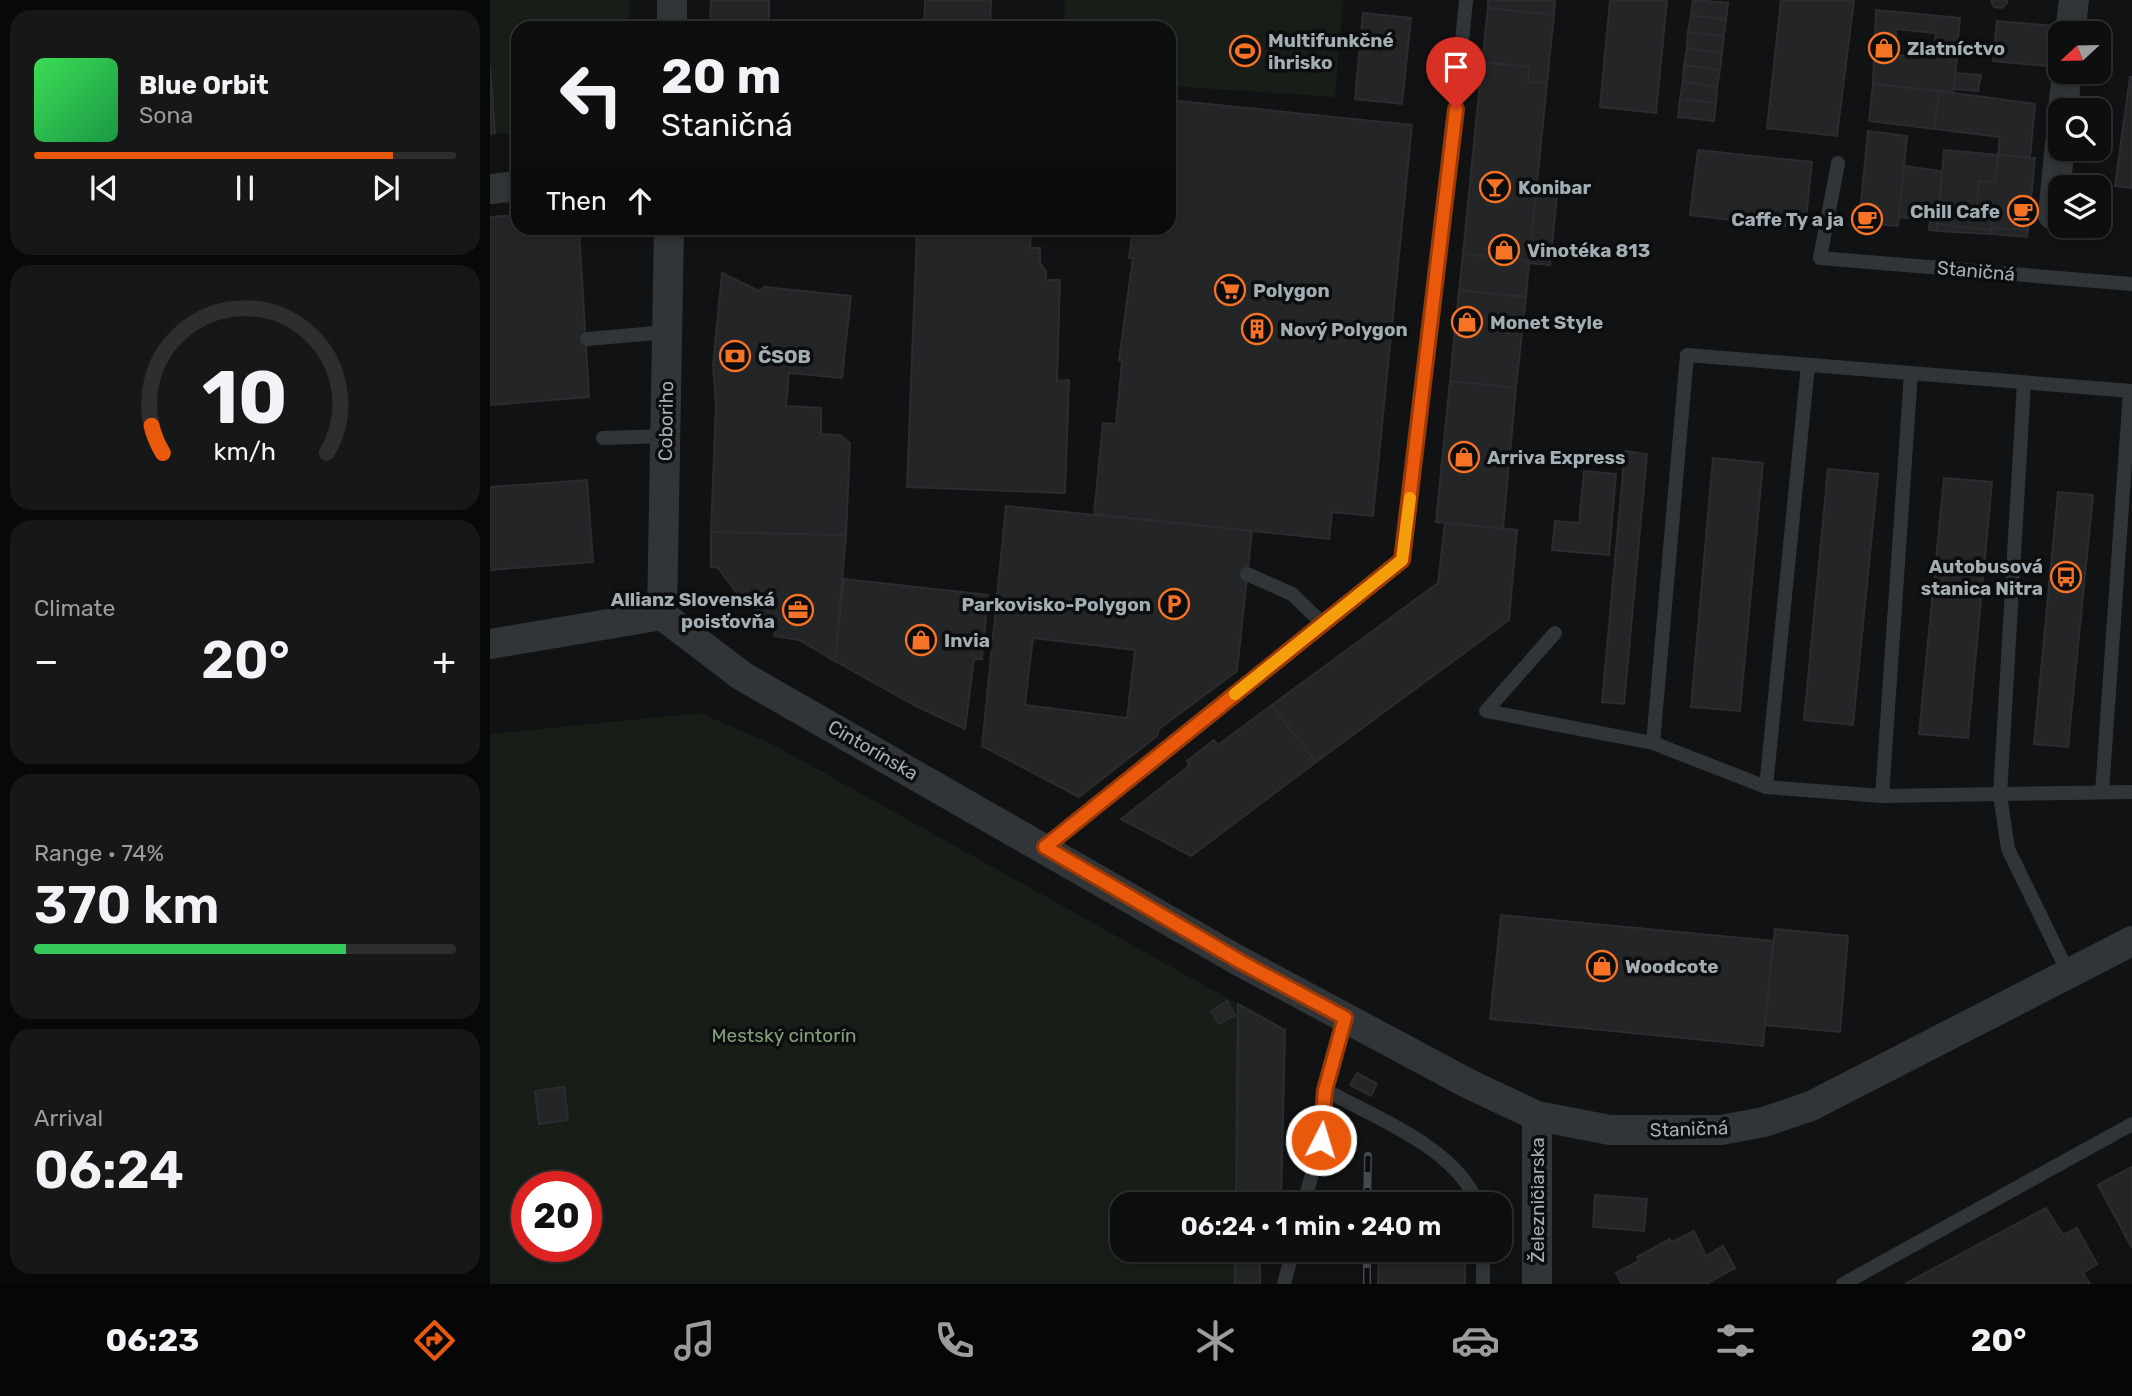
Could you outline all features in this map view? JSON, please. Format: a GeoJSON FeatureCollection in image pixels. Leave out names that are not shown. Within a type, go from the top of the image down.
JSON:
{"type":"FeatureCollection","features":[{"type":"Feature","properties":{"kind":"street"},"geometry":{"type":"LineString","coordinates":[[672,0],[672,21]]}},
{"type":"Feature","properties":{"kind":"street"},"geometry":{"type":"LineString","coordinates":[[2071,21],[2074,0]]}},
{"type":"Feature","properties":{"kind":"street"},"geometry":{"type":"LineString","coordinates":[[490,189],[511,187]]}},
{"type":"Feature","properties":{"kind":"street","name":"Coboriho"},"geometry":{"type":"LineString","coordinates":[[663,615],[669,235]]}},
{"type":"Feature","properties":{"kind":"street"},"geometry":{"type":"LineString","coordinates":[[490,644],[663,615]]}},
{"type":"Feature","properties":{"kind":"street","name":"Cintorínska"},"geometry":{"type":"LineString","coordinates":[[663,615],[742,676],[1045,847],[1241,962]]}},
{"type":"Feature","properties":{"kind":"street","name":"Staničná"},"geometry":{"type":"LineString","coordinates":[[1241,962],[1467,1083],[1537,1116],[1610,1130],[1721,1130],[1764,1122],[1850,1088],[2132,941]]}},
{"type":"Feature","properties":{"kind":"street","name":"Železničiarska"},"geometry":{"type":"LineString","coordinates":[[1536,1284],[1537,1116]]}},
{"type":"Feature","properties":{"kind":"lane"},"geometry":{"type":"LineString","coordinates":[[1045,847],[1402,560],[1453,136],[1466,0]]}},
{"type":"Feature","properties":{"kind":"lane","name":"Staničná"},"geometry":{"type":"LineString","coordinates":[[1838,163],[1820,258],[2132,284]]}},
{"type":"Feature","properties":{"kind":"lane"},"geometry":{"type":"LineString","coordinates":[[587,338],[668,332]]}},
{"type":"Feature","properties":{"kind":"lane"},"geometry":{"type":"LineString","coordinates":[[1653,743],[1686,355],[2131,391],[2102,792]]}},
{"type":"Feature","properties":{"kind":"lane"},"geometry":{"type":"LineString","coordinates":[[1766,786],[1808,365]]}},
{"type":"Feature","properties":{"kind":"lane"},"geometry":{"type":"LineString","coordinates":[[1882,796],[1911,373]]}},
{"type":"Feature","properties":{"kind":"lane"},"geometry":{"type":"LineString","coordinates":[[2024,383],[2000,795],[2008,849],[2069,974]]}},
{"type":"Feature","properties":{"kind":"lane"},"geometry":{"type":"LineString","coordinates":[[603,438],[666,436]]}},
{"type":"Feature","properties":{"kind":"lane"},"geometry":{"type":"LineString","coordinates":[[1247,574],[1292,594],[1322,623]]}},
{"type":"Feature","properties":{"kind":"lane"},"geometry":{"type":"LineString","coordinates":[[1555,633],[1486,711],[1653,743],[1766,786],[1882,796],[2132,792]]}},
{"type":"Feature","properties":{"kind":"lane"},"geometry":{"type":"LineString","coordinates":[[1307,1192],[1321,1140],[1325,1090],[1345,1018]]}},
{"type":"Feature","properties":{"kind":"lane"},"geometry":{"type":"LineString","coordinates":[[1325,1090],[1442,1155],[1473,1192]]}},
{"type":"Feature","properties":{"kind":"lane"},"geometry":{"type":"LineString","coordinates":[[1843,1284],[2132,1124]]}},
{"type":"Feature","properties":{"kind":"lane"},"geometry":{"type":"LineString","coordinates":[[1284,1284],[1290,1262]]}},
{"type":"Feature","properties":{"kind":"lane"},"geometry":{"type":"LineString","coordinates":[[1483,1262],[1483,1284]]}},
{"type":"Feature","properties":{"kind":"green space"},"geometry":{"type":"Polygon","coordinates":[[[490,0],[629,0],[629,21],[511,21],[511,134],[495,133],[490,66],[490,0]]]}},
{"type":"Feature","properties":{"kind":"green space","name":"Multifunkčné ihrisko"},"geometry":{"type":"Polygon","coordinates":[[[1065,0],[1343,0],[1335,97],[1176,86],[1176,21],[1064,21],[1065,0]]]}},
{"type":"Feature","properties":{"kind":"green space","name":"Mestský cintorín"},"geometry":{"type":"Polygon","coordinates":[[[700,713],[776,746],[1238,1004],[1236,1192],[1110,1192],[1110,1262],[1235,1262],[1235,1284],[490,1284],[490,734],[700,713]]]}},
{"type":"Feature","properties":{"kind":"building"},"geometry":{"type":"Polygon","coordinates":[[[711,0],[769,0],[769,21],[710,21],[711,0]]]}},
{"type":"Feature","properties":{"kind":"building"},"geometry":{"type":"Polygon","coordinates":[[[925,0],[991,0],[990,21],[924,21],[925,0]]]}},
{"type":"Feature","properties":{"kind":"building"},"geometry":{"type":"Polygon","coordinates":[[[1488,0],[1555,0],[1554,15],[1488,8],[1488,0]]]}},
{"type":"Feature","properties":{"kind":"building"},"geometry":{"type":"Polygon","coordinates":[[[1610,0],[1667,0],[1656,113],[1600,107],[1610,0]]]}},
{"type":"Feature","properties":{"kind":"building"},"geometry":{"type":"Polygon","coordinates":[[[1693,0],[1728,3],[1726,20],[1691,15],[1693,0]]]}},
{"type":"Feature","properties":{"kind":"building"},"geometry":{"type":"Polygon","coordinates":[[[1781,0],[1854,0],[1837,136],[1767,128],[1781,0]]]}},
{"type":"Feature","properties":{"kind":"building"},"geometry":{"type":"Polygon","coordinates":[[[1991,0],[2007,0],[2007,3],[2002,8],[1994,7],[1991,0]]]}},
{"type":"Feature","properties":{"kind":"building"},"geometry":{"type":"Polygon","coordinates":[[[1488,8],[1554,15],[1547,83],[1528,82],[1529,67],[1482,62],[1488,8]]]}},
{"type":"Feature","properties":{"kind":"building"},"geometry":{"type":"Polygon","coordinates":[[[1876,10],[1960,18],[1957,46],[1935,44],[1936,33],[1896,29],[1896,55],[1957,59],[1953,93],[1873,84],[1876,10]]]}},
{"type":"Feature","properties":{"kind":"building"},"geometry":{"type":"Polygon","coordinates":[[[1363,13],[1411,18],[1402,104],[1355,99],[1363,13]]]}},
{"type":"Feature","properties":{"kind":"building"},"geometry":{"type":"Polygon","coordinates":[[[1691,15],[1726,20],[1724,36],[1688,32],[1691,15]]]}},
{"type":"Feature","properties":{"kind":"building"},"geometry":{"type":"Polygon","coordinates":[[[1997,21],[2048,26],[2048,66],[1993,61],[1997,21]]]}},
{"type":"Feature","properties":{"kind":"building"},"geometry":{"type":"Polygon","coordinates":[[[1688,32],[1724,36],[1722,53],[1687,48],[1688,32]]]}},
{"type":"Feature","properties":{"kind":"building"},"geometry":{"type":"Polygon","coordinates":[[[1687,48],[1722,53],[1720,70],[1684,65],[1687,48]]]}},
{"type":"Feature","properties":{"kind":"building"},"geometry":{"type":"Polygon","coordinates":[[[1482,62],[1529,67],[1528,82],[1547,83],[1529,263],[1525,263],[1526,260],[1463,254],[1482,62]]]}},
{"type":"Feature","properties":{"kind":"building"},"geometry":{"type":"Polygon","coordinates":[[[1684,65],[1720,70],[1717,87],[1683,81],[1684,65]]]}},
{"type":"Feature","properties":{"kind":"building"},"geometry":{"type":"Polygon","coordinates":[[[490,66],[495,133],[490,134],[490,66]]]}},
{"type":"Feature","properties":{"kind":"building"},"geometry":{"type":"Polygon","coordinates":[[[1955,73],[1981,75],[1978,91],[1953,89],[1955,73]]]}},
{"type":"Feature","properties":{"kind":"building"},"geometry":{"type":"Polygon","coordinates":[[[2132,77],[2132,188],[2115,186],[2132,77]]]}},
{"type":"Feature","properties":{"kind":"building"},"geometry":{"type":"Polygon","coordinates":[[[1683,81],[1717,87],[1716,103],[1680,99],[1683,81]]]}},
{"type":"Feature","properties":{"kind":"building"},"geometry":{"type":"Polygon","coordinates":[[[1873,84],[1939,91],[1934,129],[1869,121],[1873,84]]]}},
{"type":"Feature","properties":{"kind":"building"},"geometry":{"type":"Polygon","coordinates":[[[1939,91],[2035,104],[2030,157],[1998,155],[2000,137],[1934,129],[1939,91]]]}},
{"type":"Feature","properties":{"kind":"building"},"geometry":{"type":"Polygon","coordinates":[[[1680,99],[1716,103],[1714,121],[1678,117],[1680,99]]]}},
{"type":"Feature","properties":{"kind":"building","name":"Nový Polygon"},"geometry":{"type":"Polygon","coordinates":[[[1176,101],[1412,125],[1373,516],[1332,512],[1329,539],[1094,514],[1103,423],[1116,424],[1122,361],[1119,360],[1133,258],[1129,258],[1132,235],[1176,235],[1176,101]]]}},
{"type":"Feature","properties":{"kind":"building"},"geometry":{"type":"Polygon","coordinates":[[[1868,131],[1907,136],[1898,226],[1859,223],[1868,131]]]}},
{"type":"Feature","properties":{"kind":"building"},"geometry":{"type":"Polygon","coordinates":[[[1698,150],[1812,162],[1805,228],[1690,215],[1698,150]]]}},
{"type":"Feature","properties":{"kind":"building"},"geometry":{"type":"Polygon","coordinates":[[[1944,150],[1998,155],[1995,182],[1979,181],[1976,218],[1992,220],[1991,230],[1937,224],[1944,150]]]}},
{"type":"Feature","properties":{"kind":"building"},"geometry":{"type":"Polygon","coordinates":[[[1998,155],[2035,158],[2028,230],[1991,228],[1992,220],[1976,218],[1979,181],[1995,182],[1998,155]]]}},
{"type":"Feature","properties":{"kind":"building"},"geometry":{"type":"Polygon","coordinates":[[[1904,166],[1942,171],[1937,231],[1929,230],[1930,221],[1899,217],[1904,166]]]}},
{"type":"Feature","properties":{"kind":"building"},"geometry":{"type":"Polygon","coordinates":[[[1536,194],[1557,196],[1550,265],[1529,263],[1536,194]]]}},
{"type":"Feature","properties":{"kind":"building"},"geometry":{"type":"Polygon","coordinates":[[[511,216],[511,235],[579,235],[589,397],[490,405],[490,217],[511,216]]]}},
{"type":"Feature","properties":{"kind":"building"},"geometry":{"type":"Polygon","coordinates":[[[1937,224],[1991,230],[1991,234],[1937,231],[1937,224]]]}},
{"type":"Feature","properties":{"kind":"building"},"geometry":{"type":"Polygon","coordinates":[[[1995,228],[2028,230],[2027,237],[1991,234],[1995,228]]]}},
{"type":"Feature","properties":{"kind":"building"},"geometry":{"type":"Polygon","coordinates":[[[917,235],[1031,235],[1030,248],[1040,248],[1040,263],[1046,271],[1046,280],[1060,280],[1057,381],[1069,380],[1065,493],[907,487],[917,235]]]}},
{"type":"Feature","properties":{"kind":"building"},"geometry":{"type":"Polygon","coordinates":[[[1463,254],[1526,260],[1525,263],[1529,263],[1526,297],[1459,290],[1463,254]]]}},
{"type":"Feature","properties":{"kind":"building"},"geometry":{"type":"Polygon","coordinates":[[[722,273],[759,291],[765,287],[851,296],[842,378],[789,373],[786,406],[821,408],[821,434],[840,435],[850,443],[846,535],[711,532],[716,404],[713,366],[722,273]]]}},
{"type":"Feature","properties":{"kind":"building"},"geometry":{"type":"Polygon","coordinates":[[[1459,290],[1526,297],[1516,388],[1450,381],[1459,290]]]}},
{"type":"Feature","properties":{"kind":"building"},"geometry":{"type":"Polygon","coordinates":[[[1450,381],[1516,388],[1503,529],[1436,522],[1450,381]]]}},
{"type":"Feature","properties":{"kind":"building"},"geometry":{"type":"Polygon","coordinates":[[[1625,451],[1647,454],[1624,704],[1602,702],[1625,451]]]}},
{"type":"Feature","properties":{"kind":"building"},"geometry":{"type":"Polygon","coordinates":[[[1713,458],[1763,463],[1740,711],[1691,707],[1713,458]]]}},
{"type":"Feature","properties":{"kind":"building"},"geometry":{"type":"Polygon","coordinates":[[[1828,469],[1878,474],[1853,725],[1804,720],[1828,469]]]}},
{"type":"Feature","properties":{"kind":"building"},"geometry":{"type":"Polygon","coordinates":[[[1584,471],[1616,474],[1609,555],[1552,550],[1555,521],[1579,523],[1584,471]]]}},
{"type":"Feature","properties":{"kind":"building"},"geometry":{"type":"Polygon","coordinates":[[[1944,478],[1992,482],[1968,738],[1919,734],[1944,478]]]}},
{"type":"Feature","properties":{"kind":"building"},"geometry":{"type":"Polygon","coordinates":[[[587,480],[593,562],[490,570],[490,487],[587,480]]]}},
{"type":"Feature","properties":{"kind":"building"},"geometry":{"type":"Polygon","coordinates":[[[2058,492],[2093,495],[2068,747],[2034,744],[2058,492]]]}},
{"type":"Feature","properties":{"kind":"building"},"geometry":{"type":"Polygon","coordinates":[[[1006,506],[1252,531],[1237,671],[1159,729],[1157,736],[1079,797],[982,746],[1006,506]],[[1033,638],[1025,705],[1127,718],[1135,650],[1033,638]]]}},
{"type":"Feature","properties":{"kind":"building"},"geometry":{"type":"Polygon","coordinates":[[[1445,523],[1517,530],[1509,620],[1316,762],[1272,705],[1438,583],[1445,523]]]}},
{"type":"Feature","properties":{"kind":"building","name":"Allianz Slovenská poisťovňa"},"geometry":{"type":"Polygon","coordinates":[[[711,532],[846,535],[835,661],[799,640],[774,636],[776,628],[736,592],[718,568],[711,567],[711,532]]]}},
{"type":"Feature","properties":{"kind":"building"},"geometry":{"type":"Polygon","coordinates":[[[844,579],[988,595],[982,659],[974,659],[965,729],[916,706],[835,661],[844,579]]]}},
{"type":"Feature","properties":{"kind":"building"},"geometry":{"type":"Polygon","coordinates":[[[1272,705],[1316,762],[1191,856],[1121,819],[1189,766],[1187,761],[1214,740],[1218,745],[1272,705]]]}},
{"type":"Feature","properties":{"kind":"building"},"geometry":{"type":"Polygon","coordinates":[[[1501,915],[1773,941],[1763,1046],[1490,1019],[1501,915]]]}},
{"type":"Feature","properties":{"kind":"building"},"geometry":{"type":"Polygon","coordinates":[[[1775,929],[1848,936],[1840,1032],[1765,1025],[1775,929]]]}},
{"type":"Feature","properties":{"kind":"building"},"geometry":{"type":"Polygon","coordinates":[[[1227,1001],[1235,1015],[1219,1024],[1211,1011],[1227,1001]]]}},
{"type":"Feature","properties":{"kind":"building"},"geometry":{"type":"Polygon","coordinates":[[[1238,1004],[1285,1030],[1281,1192],[1236,1192],[1238,1004]]]}},
{"type":"Feature","properties":{"kind":"building"},"geometry":{"type":"Polygon","coordinates":[[[1357,1073],[1377,1084],[1371,1096],[1350,1085],[1357,1073]]]}},
{"type":"Feature","properties":{"kind":"building"},"geometry":{"type":"Polygon","coordinates":[[[564,1087],[568,1120],[539,1124],[535,1091],[564,1087]]]}},
{"type":"Feature","properties":{"kind":"building"},"geometry":{"type":"Polygon","coordinates":[[[2132,1167],[2132,1248],[2098,1185],[2132,1167]]]}},
{"type":"Feature","properties":{"kind":"building"},"geometry":{"type":"Polygon","coordinates":[[[1595,1195],[1647,1199],[1644,1231],[1593,1227],[1595,1195]]]}},
{"type":"Feature","properties":{"kind":"building"},"geometry":{"type":"Polygon","coordinates":[[[2046,1208],[2063,1235],[2077,1228],[2097,1264],[2083,1273],[2090,1284],[1905,1284],[2046,1208]]]}},
{"type":"Feature","properties":{"kind":"building"},"geometry":{"type":"Polygon","coordinates":[[[1694,1231],[1706,1256],[1723,1246],[1735,1268],[1706,1284],[1622,1284],[1616,1273],[1639,1261],[1637,1257],[1670,1239],[1672,1242],[1694,1231]]]}},
{"type":"Feature","properties":{"kind":"building"},"geometry":{"type":"Polygon","coordinates":[[[1235,1262],[1260,1262],[1260,1284],[1235,1284],[1235,1262]]]}},
{"type":"Feature","properties":{"kind":"building"},"geometry":{"type":"Polygon","coordinates":[[[1379,1262],[1465,1262],[1465,1284],[1378,1284],[1379,1262]]]}},
{"type":"Feature","properties":{"kind":"railway"},"geometry":{"type":"LineString","coordinates":[[1367,1192],[1368,1156]]}},
{"type":"Feature","properties":{"kind":"railway"},"geometry":{"type":"LineString","coordinates":[[1367,1262],[1367,1284]]}},
{"type":"Feature","properties":{"kind":"slow traffic"},"geometry":{"type":"LineString","coordinates":[[1235,694],[1402,560],[1410,498]]}},
{"type":"Feature","properties":{"kind":"place","name":"Zlatníctvo"},"geometry":{"type":"Point","coordinates":[1884,48]}},
{"type":"Feature","properties":{"kind":"place","name":"Multifunkčné ihrisko"},"geometry":{"type":"Point","coordinates":[1245,51]}},
{"type":"Feature","properties":{"kind":"place","name":"Konibar"},"geometry":{"type":"Point","coordinates":[1495,187]}},
{"type":"Feature","properties":{"kind":"place","name":"Chill Cafe"},"geometry":{"type":"Point","coordinates":[2023,211]}},
{"type":"Feature","properties":{"kind":"place","name":"Caffe Ty a ja"},"geometry":{"type":"Point","coordinates":[1867,219]}},
{"type":"Feature","properties":{"kind":"place","name":"Vinotéka 813"},"geometry":{"type":"Point","coordinates":[1504,250]}},
{"type":"Feature","properties":{"kind":"place","name":"Polygon"},"geometry":{"type":"Point","coordinates":[1230,290]}},
{"type":"Feature","properties":{"kind":"place","name":"Monet Style"},"geometry":{"type":"Point","coordinates":[1467,322]}},
{"type":"Feature","properties":{"kind":"place","name":"Nový Polygon"},"geometry":{"type":"Point","coordinates":[1257,329]}},
{"type":"Feature","properties":{"kind":"place","name":"ČSOB"},"geometry":{"type":"Point","coordinates":[735,356]}},
{"type":"Feature","properties":{"kind":"place","name":"Arriva Express"},"geometry":{"type":"Point","coordinates":[1464,457]}},
{"type":"Feature","properties":{"kind":"place","name":"Autobusová stanica Nitra"},"geometry":{"type":"Point","coordinates":[2066,577]}},
{"type":"Feature","properties":{"kind":"place","name":"Parkovisko-Polygon"},"geometry":{"type":"Point","coordinates":[1174,604]}},
{"type":"Feature","properties":{"kind":"place","name":"Allianz Slovenská poisťovňa"},"geometry":{"type":"Point","coordinates":[798,610]}},
{"type":"Feature","properties":{"kind":"place","name":"Invia"},"geometry":{"type":"Point","coordinates":[921,640]}},
{"type":"Feature","properties":{"kind":"place","name":"Woodcote"},"geometry":{"type":"Point","coordinates":[1602,966]}},
{"type":"Feature","properties":{"kind":"route"},"geometry":{"type":"LineString","coordinates":[[1321,1140],[1325,1090],[1345,1018],[1241,962],[1045,847],[1402,560],[1456,109]]}}]}
